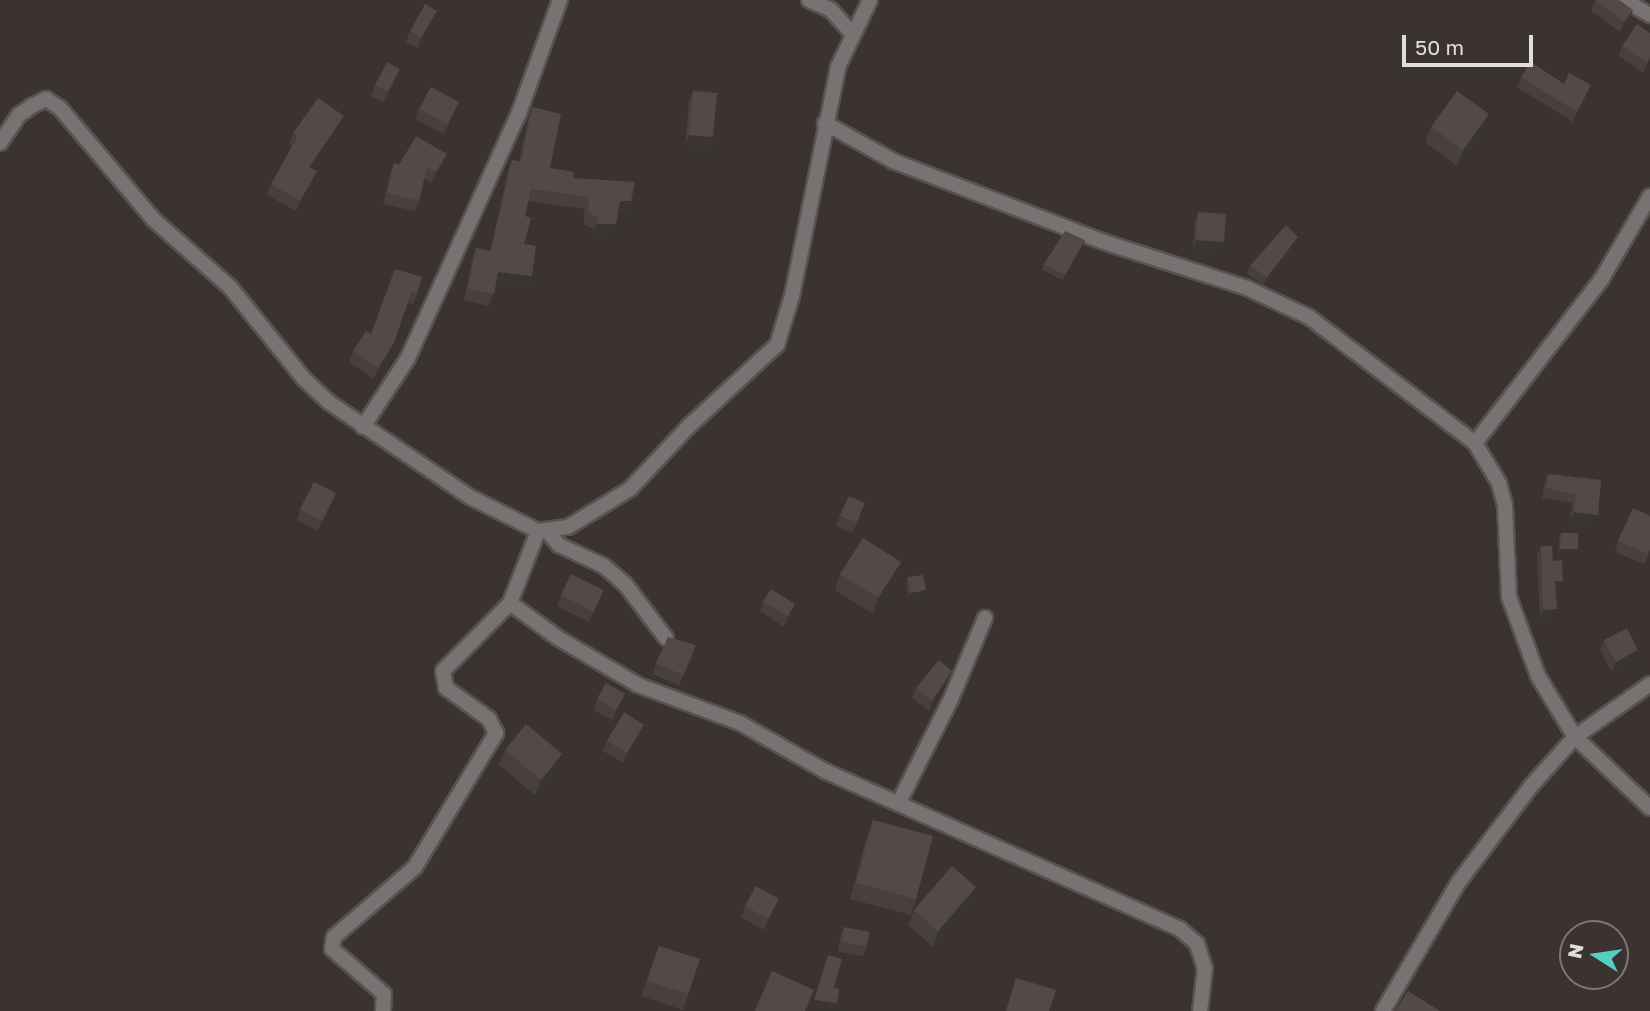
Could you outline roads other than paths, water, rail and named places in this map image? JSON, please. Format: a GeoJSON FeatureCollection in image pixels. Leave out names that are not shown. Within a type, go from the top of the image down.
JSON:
{"type":"FeatureCollection","features":[{"type":"Feature","properties":{"kind":"street"},"geometry":{"type":"LineString","coordinates":[[363,427],[423,325],[519,113],[560,0]]}},
{"type":"Feature","properties":{"kind":"street"},"geometry":{"type":"LineString","coordinates":[[809,0],[831,10],[852,33]]}},
{"type":"Feature","properties":{"kind":"street"},"geometry":{"type":"LineString","coordinates":[[542,531],[568,527],[630,489],[688,426],[777,345],[792,296],[838,66],[870,0]]}},
{"type":"Feature","properties":{"kind":"street"},"geometry":{"type":"LineString","coordinates":[[1624,0],[1650,15]]}},
{"type":"Feature","properties":{"kind":"street"},"geometry":{"type":"LineString","coordinates":[[0,143],[19,115],[32,106],[46,99],[60,108],[154,220],[230,287],[304,379],[363,427],[470,497],[542,531],[559,545],[614,575],[666,638]]}},
{"type":"Feature","properties":{"kind":"street"},"geometry":{"type":"LineString","coordinates":[[825,123],[893,161],[1104,242],[1247,288],[1309,317],[1475,443],[1499,483],[1505,505],[1506,566],[1516,625],[1538,676],[1575,737],[1650,808]]}},
{"type":"Feature","properties":{"kind":"street"},"geometry":{"type":"LineString","coordinates":[[1475,443],[1601,280],[1650,197]]}},
{"type":"Feature","properties":{"kind":"street"},"geometry":{"type":"LineString","coordinates":[[383,1011],[384,994],[332,949],[334,937],[415,867],[491,743],[496,733],[489,719],[446,688],[443,671],[510,603],[542,531]]}},
{"type":"Feature","properties":{"kind":"street"},"geometry":{"type":"LineString","coordinates":[[510,603],[558,638],[638,685],[740,723],[789,753],[1180,929],[1197,944],[1205,968],[1200,1011]]}},
{"type":"Feature","properties":{"kind":"street"},"geometry":{"type":"LineString","coordinates":[[898,802],[951,699],[985,618]]}},
{"type":"Feature","properties":{"kind":"street"},"geometry":{"type":"LineString","coordinates":[[1383,1011],[1458,883],[1531,786],[1575,737],[1650,684]]}}]}
